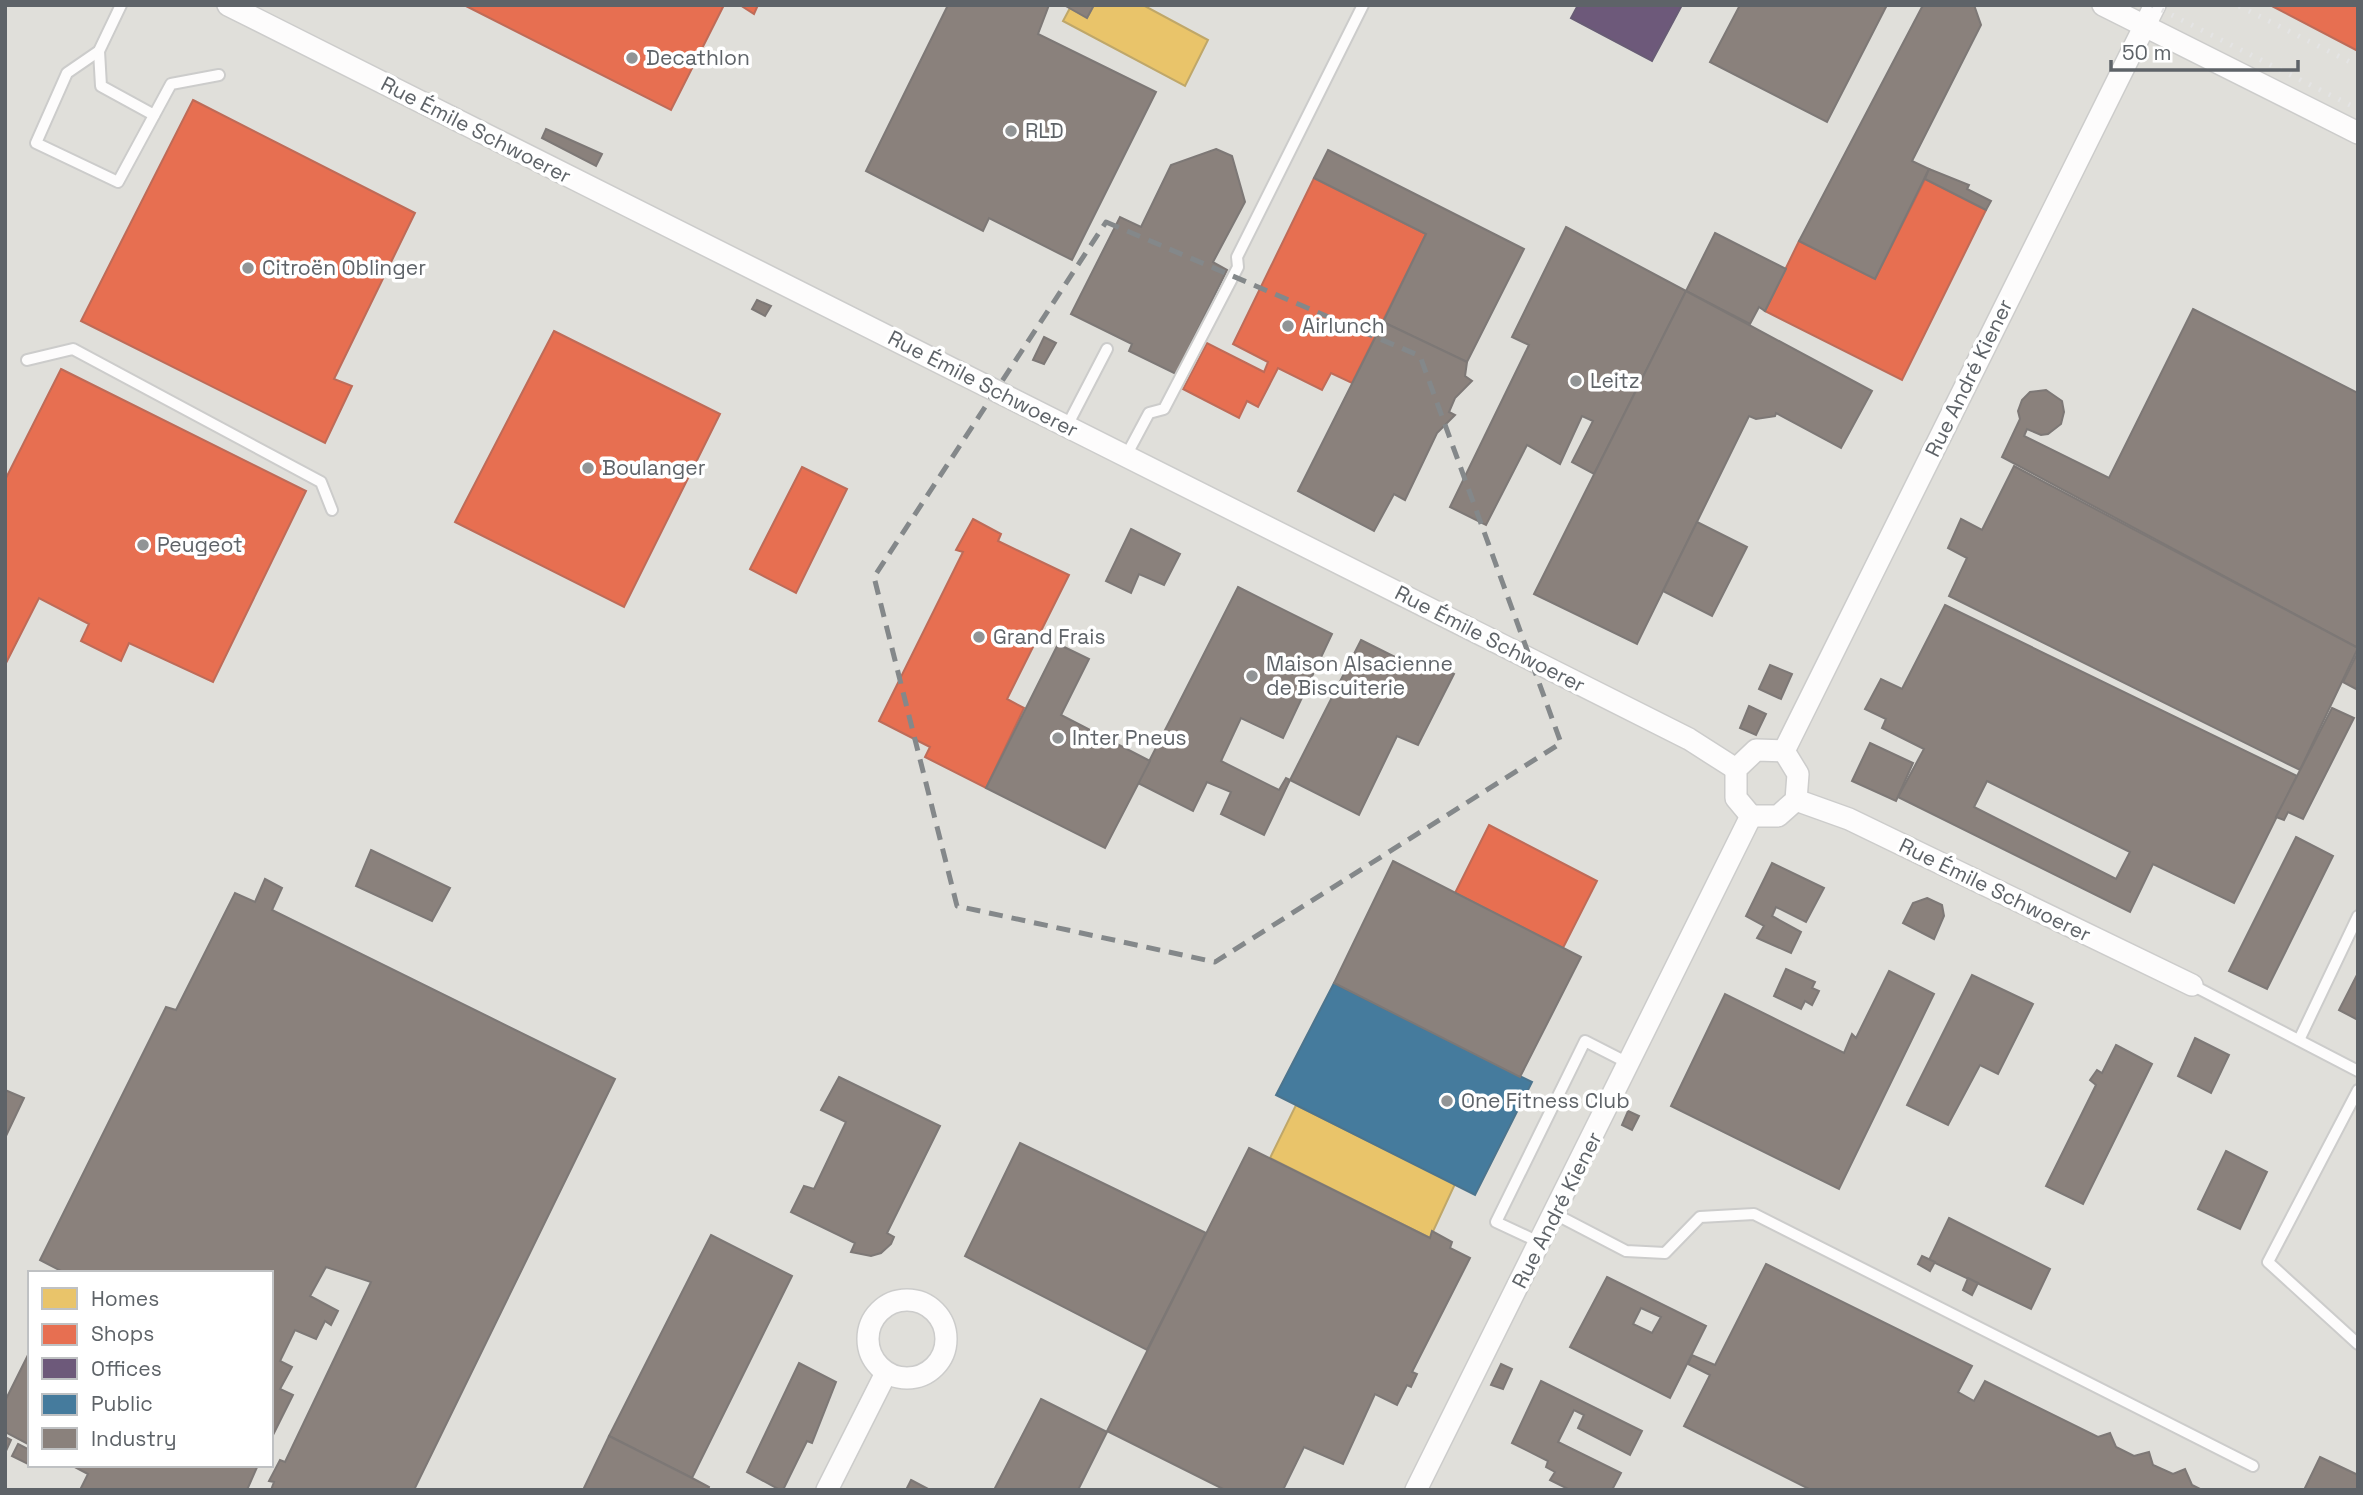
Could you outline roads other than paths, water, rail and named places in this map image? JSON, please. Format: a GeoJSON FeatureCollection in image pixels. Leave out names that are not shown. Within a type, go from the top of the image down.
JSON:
{"type":"FeatureCollection","features":[{"type":"Feature","properties":{"kind":"street","name":"Rue Émile Schwoerer"},"geometry":{"type":"LineString","coordinates":[[228,5],[1689,739],[1736,769]]}},
{"type":"Feature","properties":{"kind":"street"},"geometry":{"type":"LineString","coordinates":[[2103,5],[2358,133]]}},
{"type":"Feature","properties":{"kind":"street","name":"Rue André Kiener"},"geometry":{"type":"LineString","coordinates":[[1784,751],[2155,5]]}},
{"type":"Feature","properties":{"kind":"street"},"geometry":{"type":"LineString","coordinates":[[1756,750],[1784,751],[1798,774],[1797,800],[1778,816],[1751,816],[1736,798],[1736,769],[1756,750]]}},
{"type":"Feature","properties":{"kind":"street","name":"Rue Émile Schwoerer"},"geometry":{"type":"LineString","coordinates":[[1797,800],[1849,819],[2192,985]]}},
{"type":"Feature","properties":{"kind":"street","name":"Rue André Kiener"},"geometry":{"type":"LineString","coordinates":[[1416,1490],[1751,816]]}},
{"type":"Feature","properties":{"kind":"street"},"geometry":{"type":"LineString","coordinates":[[827,1490],[886,1373]]}},
{"type":"Feature","properties":{"kind":"lane"},"geometry":{"type":"LineString","coordinates":[[121,5],[99,51],[67,73],[36,143],[118,182],[171,84],[219,75]]}},
{"type":"Feature","properties":{"kind":"lane"},"geometry":{"type":"LineString","coordinates":[[1126,456],[1149,413],[1164,409],[1238,267],[1237,257],[1363,5]]}},
{"type":"Feature","properties":{"kind":"lane"},"geometry":{"type":"LineString","coordinates":[[99,51],[102,86],[154,115]]}},
{"type":"Feature","properties":{"kind":"lane"},"geometry":{"type":"LineString","coordinates":[[27,360],[73,349],[321,482],[332,510]]}},
{"type":"Feature","properties":{"kind":"lane"},"geometry":{"type":"LineString","coordinates":[[1067,426],[1107,349]]}},
{"type":"Feature","properties":{"kind":"lane"},"geometry":{"type":"LineString","coordinates":[[2299,1040],[2358,916]]}},
{"type":"Feature","properties":{"kind":"lane"},"geometry":{"type":"LineString","coordinates":[[2192,985],[2358,1071]]}},
{"type":"Feature","properties":{"kind":"lane"},"geometry":{"type":"LineString","coordinates":[[1541,1242],[1496,1222],[1585,1041],[1630,1064]]}},
{"type":"Feature","properties":{"kind":"lane"},"geometry":{"type":"LineString","coordinates":[[2358,1090],[2268,1262],[2358,1344]]}},
{"type":"Feature","properties":{"kind":"lane"},"geometry":{"type":"LineString","coordinates":[[1555,1214],[1626,1251],[1665,1253],[1700,1217],[1754,1214],[2253,1466]]}},
{"type":"Feature","properties":{"kind":"railway"},"geometry":{"type":"LineString","coordinates":[[2152,5],[2358,109]]}},
{"type":"Feature","properties":{"kind":"railway"},"geometry":{"type":"LineString","coordinates":[[2239,6],[2358,66]]}},
{"type":"Feature","properties":{"kind":"place","name":"Decathlon"},"geometry":{"type":"Point","coordinates":[632,58]}},
{"type":"Feature","properties":{"kind":"place","name":"RLD"},"geometry":{"type":"Point","coordinates":[1011,131]}},
{"type":"Feature","properties":{"kind":"place","name":"Citroën Oblinger"},"geometry":{"type":"Point","coordinates":[248,268]}},
{"type":"Feature","properties":{"kind":"place","name":"Airlunch"},"geometry":{"type":"Point","coordinates":[1288,326]}},
{"type":"Feature","properties":{"kind":"place","name":"Leitz"},"geometry":{"type":"Point","coordinates":[1576,381]}},
{"type":"Feature","properties":{"kind":"place","name":"Boulanger"},"geometry":{"type":"Point","coordinates":[588,468]}},
{"type":"Feature","properties":{"kind":"place","name":"Peugeot"},"geometry":{"type":"Point","coordinates":[143,545]}},
{"type":"Feature","properties":{"kind":"place","name":"Grand Frais"},"geometry":{"type":"Point","coordinates":[979,637]}},
{"type":"Feature","properties":{"kind":"place","name":"Maison Alsacienne de Biscuiterie"},"geometry":{"type":"Point","coordinates":[1252,676]}},
{"type":"Feature","properties":{"kind":"place","name":"Inter Pneus"},"geometry":{"type":"Point","coordinates":[1058,738]}},
{"type":"Feature","properties":{"kind":"place","name":"One Fitness Club"},"geometry":{"type":"Point","coordinates":[1447,1101]}}]}
